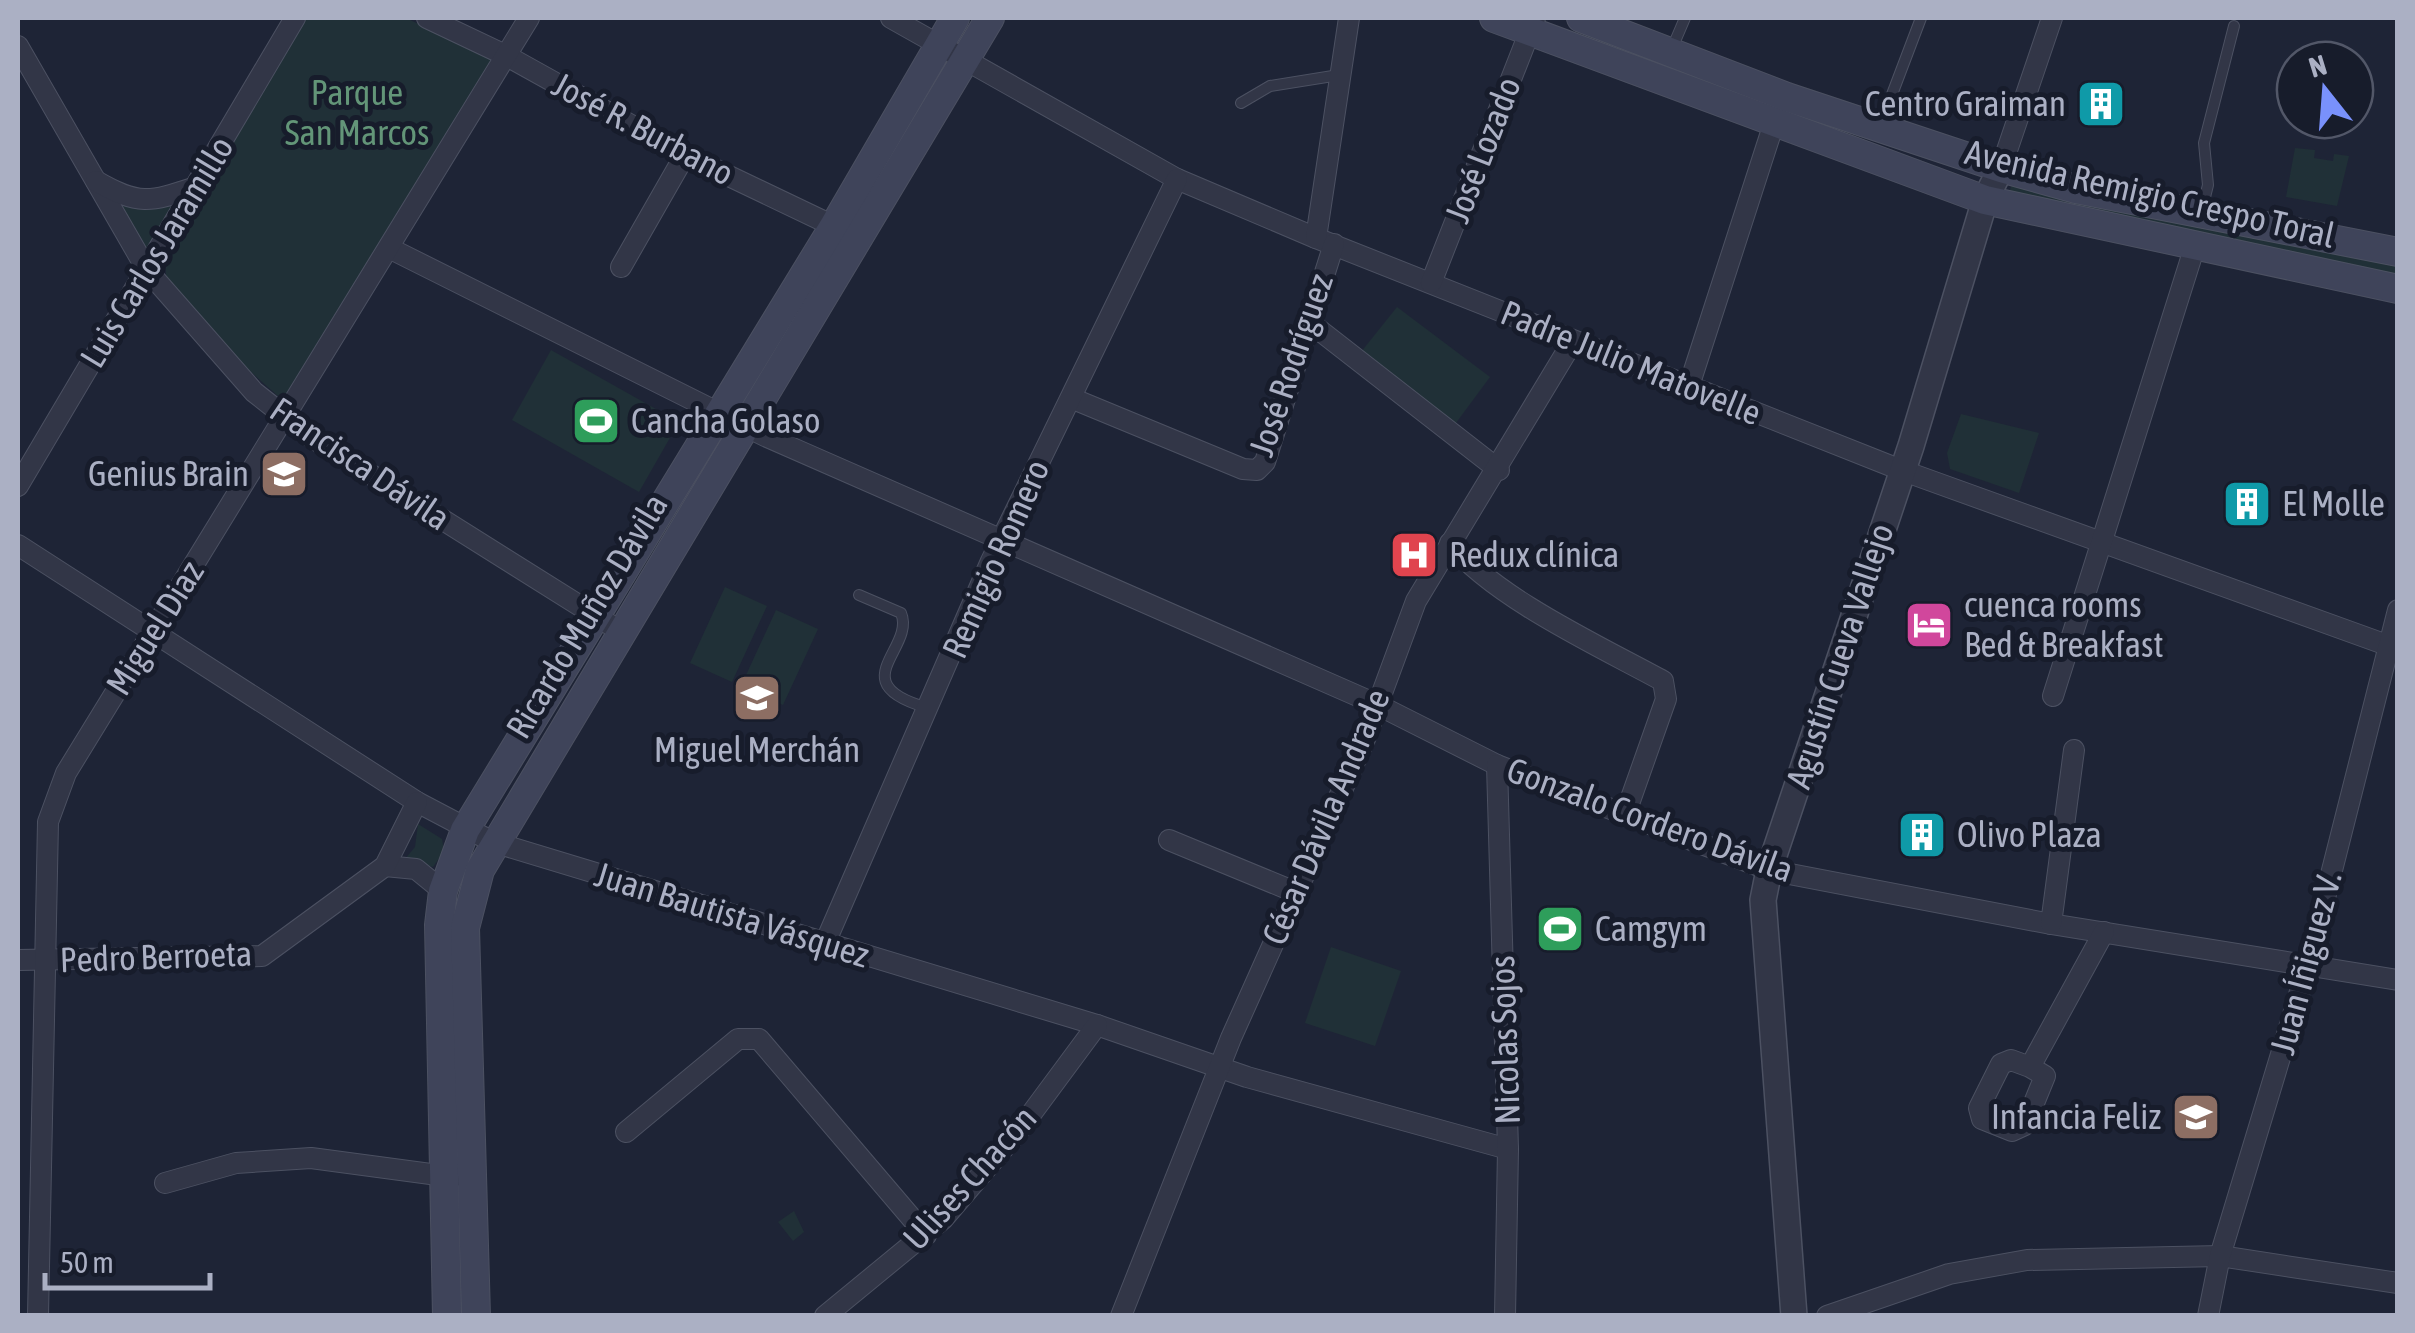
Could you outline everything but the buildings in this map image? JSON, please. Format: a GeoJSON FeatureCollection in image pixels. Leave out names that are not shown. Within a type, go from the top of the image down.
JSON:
{"type":"FeatureCollection","features":[{"type":"Feature","properties":{"kind":"main road","name":"Ricardo Muñoz Dávila"},"geometry":{"type":"LineString","coordinates":[[476,1316],[457,1177],[439,925],[443,891],[465,830],[746,426],[954,18]]}},
{"type":"Feature","properties":{"kind":"main road","name":"Ricardo Muñoz Dávila"},"geometry":{"type":"LineString","coordinates":[[447,1316],[457,1177],[465,928],[470,897],[493,842],[720,412],[965,62],[990,18]]}},
{"type":"Feature","properties":{"kind":"main road","name":"Avenida Remigio Crespo Toral"},"geometry":{"type":"LineString","coordinates":[[1494,18],[1532,26],[1985,200],[2398,289]]}},
{"type":"Feature","properties":{"kind":"main road","name":"Avenida Remigio Crespo Toral"},"geometry":{"type":"LineString","coordinates":[[1582,18],[1670,54],[2001,168],[2201,214],[2398,252]]}},
{"type":"Feature","properties":{"kind":"street","name":"Luis Carlos Jaramillo"},"geometry":{"type":"LineString","coordinates":[[18,486],[295,18]]}},
{"type":"Feature","properties":{"kind":"street","name":"José R. Burbano"},"geometry":{"type":"LineString","coordinates":[[426,18],[507,56],[685,155],[846,233]]}},
{"type":"Feature","properties":{"kind":"street","name":"Miguel Diaz"},"geometry":{"type":"LineString","coordinates":[[38,1316],[48,822],[66,773],[529,18]]}},
{"type":"Feature","properties":{"kind":"street","name":"Padre Julio Matovelle"},"geometry":{"type":"LineString","coordinates":[[891,18],[1177,179],[1325,241],[1901,470],[2393,647]]}},
{"type":"Feature","properties":{"kind":"street"},"geometry":{"type":"LineString","coordinates":[[1325,241],[1339,75],[1349,18]]}},
{"type":"Feature","properties":{"kind":"street","name":"Agustín Cueva Vallejo"},"geometry":{"type":"LineString","coordinates":[[1794,1316],[1763,900],[1769,870],[1985,200],[2001,168],[2052,18]]}},
{"type":"Feature","properties":{"kind":"street","name":"José Lozado"},"geometry":{"type":"LineString","coordinates":[[1431,284],[1532,26]]}},
{"type":"Feature","properties":{"kind":"street","name":"Francisca Dávila"},"geometry":{"type":"LineString","coordinates":[[18,46],[23,70],[147,270],[222,359],[284,418],[609,624]]}},
{"type":"Feature","properties":{"kind":"street"},"geometry":{"type":"LineString","coordinates":[[1688,386],[1775,120]]}},
{"type":"Feature","properties":{"kind":"street"},"geometry":{"type":"LineString","coordinates":[[621,267],[685,155]]}},
{"type":"Feature","properties":{"kind":"street"},"geometry":{"type":"LineString","coordinates":[[91,178],[125,198],[150,202],[196,187]]}},
{"type":"Feature","properties":{"kind":"street","name":"Remigio Romero"},"geometry":{"type":"LineString","coordinates":[[825,943],[1000,541],[1177,179]]}},
{"type":"Feature","properties":{"kind":"street","name":"José Rodríguez"},"geometry":{"type":"LineString","coordinates":[[1071,398],[1242,468],[1257,470],[1265,462],[1309,322],[1325,241]]}},
{"type":"Feature","properties":{"kind":"street","name":"Gonzalo Cordero Dávila"},"geometry":{"type":"LineString","coordinates":[[389,248],[746,426],[1000,541],[1376,704],[1497,765],[1769,870],[2051,924],[2398,980]]}},
{"type":"Feature","properties":{"kind":"street"},"geometry":{"type":"LineString","coordinates":[[2053,696],[2194,248]]}},
{"type":"Feature","properties":{"kind":"street"},"geometry":{"type":"LineString","coordinates":[[1309,322],[1499,470]]}},
{"type":"Feature","properties":{"kind":"street","name":"César Dávila Andrade"},"geometry":{"type":"LineString","coordinates":[[1121,1316],[1220,1066],[1365,738],[1416,601],[1499,470],[1573,341]]}},
{"type":"Feature","properties":{"kind":"street"},"geometry":{"type":"LineString","coordinates":[[1450,543],[1462,558],[1548,618],[1663,680],[1666,699],[1625,815]]}},
{"type":"Feature","properties":{"kind":"street","name":"Juan Bautista Vásquez"},"geometry":{"type":"LineString","coordinates":[[18,544],[417,802],[493,842],[1220,1066],[1508,1149]]}},
{"type":"Feature","properties":{"kind":"street","name":"Juan Íñiguez V."},"geometry":{"type":"LineString","coordinates":[[2208,1316],[2220,1256],[2308,966],[2393,647],[2398,610]]}},
{"type":"Feature","properties":{"kind":"street"},"geometry":{"type":"LineString","coordinates":[[2051,924],[2074,750]]}},
{"type":"Feature","properties":{"kind":"street","name":"Nicolas Sojos"},"geometry":{"type":"LineString","coordinates":[[1497,765],[1508,1149],[1505,1316]]}},
{"type":"Feature","properties":{"kind":"street","name":"Pedro Berroeta"},"geometry":{"type":"LineString","coordinates":[[18,960],[255,959],[278,948],[385,866],[417,802]]}},
{"type":"Feature","properties":{"kind":"street"},"geometry":{"type":"LineString","coordinates":[[1170,840],[1296,892]]}},
{"type":"Feature","properties":{"kind":"street"},"geometry":{"type":"LineString","coordinates":[[385,866],[416,869],[443,891]]}},
{"type":"Feature","properties":{"kind":"street"},"geometry":{"type":"LineString","coordinates":[[2030,1067],[2104,932]]}},
{"type":"Feature","properties":{"kind":"street","name":"Ulises Chacón"},"geometry":{"type":"LineString","coordinates":[[826,1316],[926,1235],[1020,1129],[1097,1025]]}},
{"type":"Feature","properties":{"kind":"street"},"geometry":{"type":"LineString","coordinates":[[626,1132],[738,1039],[759,1039],[926,1235]]}},
{"type":"Feature","properties":{"kind":"street"},"geometry":{"type":"LineString","coordinates":[[165,1183],[236,1163],[311,1158],[457,1177]]}},
{"type":"Feature","properties":{"kind":"street"},"geometry":{"type":"LineString","coordinates":[[1827,1316],[1948,1274],[2028,1260],[2220,1256],[2398,1283]]}},
{"type":"Feature","properties":{"kind":"lane"},"geometry":{"type":"LineString","coordinates":[[1670,54],[1685,18]]}},
{"type":"Feature","properties":{"kind":"lane"},"geometry":{"type":"LineString","coordinates":[[1880,126],[1921,18]]}},
{"type":"Feature","properties":{"kind":"lane"},"geometry":{"type":"LineString","coordinates":[[2201,214],[2208,185],[2204,143],[2234,26]]}},
{"type":"Feature","properties":{"kind":"lane"},"geometry":{"type":"LineString","coordinates":[[1241,103],[1270,86],[1339,75]]}},
{"type":"Feature","properties":{"kind":"lane"},"geometry":{"type":"LineString","coordinates":[[859,595],[900,612],[902,628],[885,673],[888,684],[902,700],[930,708]]}},
{"type":"Feature","properties":{"kind":"green space","name":"Parque San Marcos"},"geometry":{"type":"Polygon","coordinates":[[[305,18],[406,18],[497,62],[287,404],[188,308],[167,278],[166,269],[169,254],[305,18]]]}},
{"type":"Feature","properties":{"kind":"green space"},"geometry":{"type":"Polygon","coordinates":[[[2295,148],[2315,150],[2314,158],[2333,161],[2334,154],[2349,156],[2337,206],[2286,197],[2295,148]]]}},
{"type":"Feature","properties":{"kind":"green space"},"geometry":{"type":"Polygon","coordinates":[[[2014,178],[2397,258],[2397,285],[2006,202],[2014,178]]]}},
{"type":"Feature","properties":{"kind":"green space"},"geometry":{"type":"Polygon","coordinates":[[[107,196],[184,197],[146,258],[107,196]]]}},
{"type":"Feature","properties":{"kind":"green space"},"geometry":{"type":"Polygon","coordinates":[[[1397,307],[1490,377],[1453,427],[1361,352],[1397,307]]]}},
{"type":"Feature","properties":{"kind":"green space","name":"Cancha Golaso"},"geometry":{"type":"Polygon","coordinates":[[[551,350],[679,422],[639,492],[512,420],[551,350]]]}},
{"type":"Feature","properties":{"kind":"green space"},"geometry":{"type":"Polygon","coordinates":[[[1961,414],[2039,433],[2019,493],[1950,469],[1947,453],[1961,414]]]}},
{"type":"Feature","properties":{"kind":"green space"},"geometry":{"type":"Polygon","coordinates":[[[725,587],[767,606],[732,682],[690,663],[725,587]]]}},
{"type":"Feature","properties":{"kind":"green space"},"geometry":{"type":"Polygon","coordinates":[[[776,610],[818,629],[783,705],[741,686],[776,610]]]}},
{"type":"Feature","properties":{"kind":"green space"},"geometry":{"type":"Polygon","coordinates":[[[418,824],[442,839],[444,851],[433,867],[405,859],[415,847],[418,824]]]}},
{"type":"Feature","properties":{"kind":"green space"},"geometry":{"type":"Polygon","coordinates":[[[1331,947],[1401,971],[1375,1046],[1305,1023],[1331,947]]]}},
{"type":"Feature","properties":{"kind":"green space"},"geometry":{"type":"Polygon","coordinates":[[[794,1211],[804,1232],[793,1241],[778,1222],[794,1211]]]}},
{"type":"Feature","properties":{"kind":"place","name":"Centro Graiman"},"geometry":{"type":"Point","coordinates":[2101,104]}},
{"type":"Feature","properties":{"kind":"place","name":"Cancha Golaso"},"geometry":{"type":"Point","coordinates":[596,421]}},
{"type":"Feature","properties":{"kind":"place","name":"Genius Brain"},"geometry":{"type":"Point","coordinates":[284,474]}},
{"type":"Feature","properties":{"kind":"place","name":"El Molle"},"geometry":{"type":"Point","coordinates":[2247,504]}},
{"type":"Feature","properties":{"kind":"place","name":"Redux clínica"},"geometry":{"type":"Point","coordinates":[1414,555]}},
{"type":"Feature","properties":{"kind":"place","name":"cuenca rooms Bed & Breakfast"},"geometry":{"type":"Point","coordinates":[1929,625]}},
{"type":"Feature","properties":{"kind":"place","name":"Miguel Merchán"},"geometry":{"type":"Point","coordinates":[757,698]}},
{"type":"Feature","properties":{"kind":"place","name":"Olivo Plaza"},"geometry":{"type":"Point","coordinates":[1922,835]}},
{"type":"Feature","properties":{"kind":"place","name":"Camgym"},"geometry":{"type":"Point","coordinates":[1560,929]}},
{"type":"Feature","properties":{"kind":"place","name":"Infancia Feliz"},"geometry":{"type":"Point","coordinates":[2196,1117]}}]}
